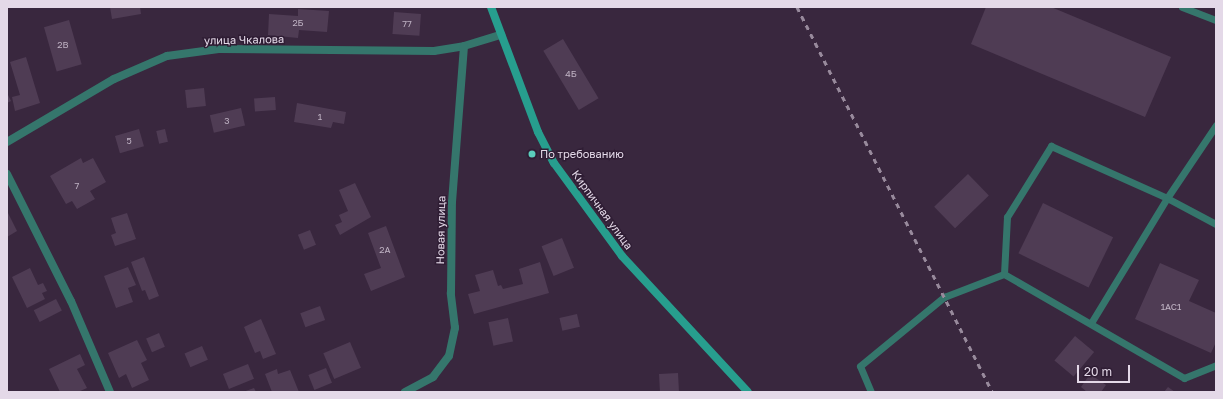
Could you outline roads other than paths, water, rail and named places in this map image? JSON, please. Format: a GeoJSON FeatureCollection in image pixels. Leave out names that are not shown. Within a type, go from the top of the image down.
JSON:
{"type":"FeatureCollection","features":[{"type":"Feature","properties":{"kind":"street","name":"Кирпичная улица"},"geometry":{"type":"LineString","coordinates":[[491,7],[538,132],[554,163],[622,256],[748,392]]}},
{"type":"Feature","properties":{"kind":"street","name":"улица Чкалова"},"geometry":{"type":"LineString","coordinates":[[7,142],[114,79],[168,56],[219,49],[434,51],[464,46],[501,35]]}},
{"type":"Feature","properties":{"kind":"street","name":"Новая улица"},"geometry":{"type":"LineString","coordinates":[[405,392],[433,376],[449,356],[455,328],[450,293],[452,202],[464,46]]}},
{"type":"Feature","properties":{"kind":"street"},"geometry":{"type":"LineString","coordinates":[[7,174],[72,301],[110,392]]}},
{"type":"Feature","properties":{"kind":"lane"},"geometry":{"type":"LineString","coordinates":[[1182,7],[1216,20]]}},
{"type":"Feature","properties":{"kind":"lane"},"geometry":{"type":"LineString","coordinates":[[1091,323],[1167,198],[1216,125]]}},
{"type":"Feature","properties":{"kind":"lane"},"geometry":{"type":"LineString","coordinates":[[1004,274],[1007,217],[1051,146],[1167,198],[1216,224]]}},
{"type":"Feature","properties":{"kind":"lane"},"geometry":{"type":"LineString","coordinates":[[1004,274],[1184,378],[1216,365]]}},
{"type":"Feature","properties":{"kind":"lane"},"geometry":{"type":"LineString","coordinates":[[871,392],[860,366],[944,297],[1004,274]]}},
{"type":"Feature","properties":{"kind":"railway"},"geometry":{"type":"LineString","coordinates":[[797,7],[992,392]]}},
{"type":"Feature","properties":{"kind":"place","name":"По требованию"},"geometry":{"type":"Point","coordinates":[532,154]}}]}
